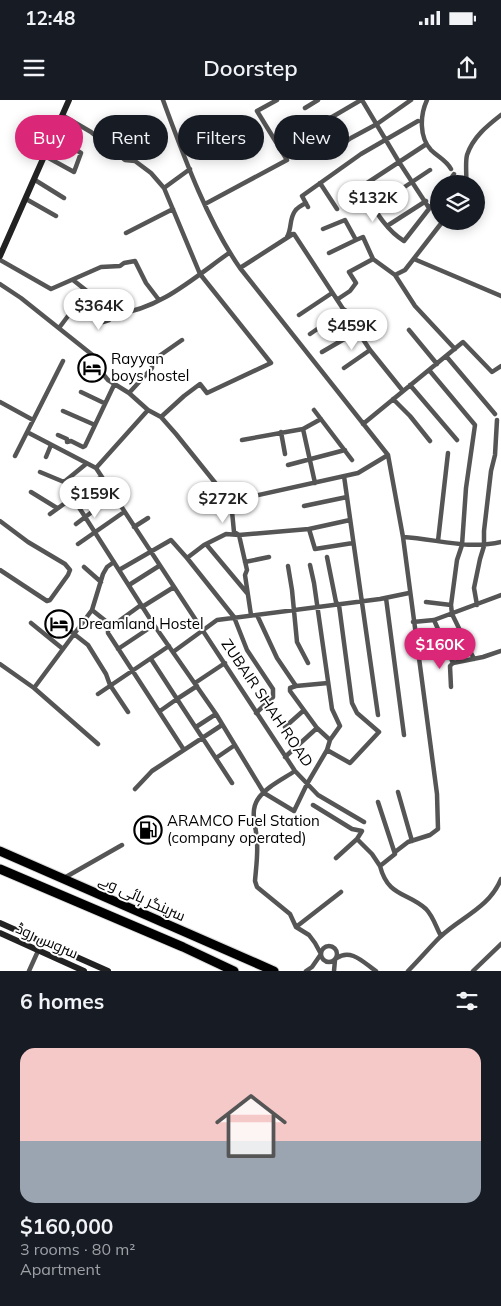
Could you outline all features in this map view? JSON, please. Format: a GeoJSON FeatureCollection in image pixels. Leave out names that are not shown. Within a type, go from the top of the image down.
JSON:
{"type":"FeatureCollection","features":[{"type":"Feature","properties":{"kind":"highway","name":"سرینگر ہائی وے"},"geometry":{"type":"LineString","coordinates":[[0,851],[274,971]]}},
{"type":"Feature","properties":{"kind":"highway","name":"سرینگر ہائی وے"},"geometry":{"type":"LineString","coordinates":[[0,868],[184,947],[234,971]]}},
{"type":"Feature","properties":{"kind":"main road"},"geometry":{"type":"LineString","coordinates":[[63,115],[69,100]]}},
{"type":"Feature","properties":{"kind":"main road"},"geometry":{"type":"LineString","coordinates":[[0,256],[43,160]]}},
{"type":"Feature","properties":{"kind":"main road"},"geometry":{"type":"LineString","coordinates":[[0,923],[108,971]]}},
{"type":"Feature","properties":{"kind":"main road","name":"سروس روڈ"},"geometry":{"type":"LineString","coordinates":[[0,933],[84,971]]}},
{"type":"Feature","properties":{"kind":"street"},"geometry":{"type":"LineString","coordinates":[[164,100],[190,169],[229,253],[388,456],[403,537],[409,594],[437,794],[438,829],[430,835],[412,841],[395,852],[394,855],[380,866]]}},
{"type":"Feature","properties":{"kind":"street"},"geometry":{"type":"LineString","coordinates":[[205,204],[287,160],[257,111],[278,100]]}},
{"type":"Feature","properties":{"kind":"street"},"geometry":{"type":"LineString","coordinates":[[305,108],[318,100]]}},
{"type":"Feature","properties":{"kind":"street"},"geometry":{"type":"LineString","coordinates":[[337,115],[362,100],[399,162],[426,201],[429,208],[404,241],[394,235],[360,187],[399,162],[425,145]]}},
{"type":"Feature","properties":{"kind":"street"},"geometry":{"type":"LineString","coordinates":[[349,139],[377,124],[412,100]]}},
{"type":"Feature","properties":{"kind":"street"},"geometry":{"type":"LineString","coordinates":[[427,100],[422,117],[425,142],[431,150],[446,161],[453,172],[452,175]]}},
{"type":"Feature","properties":{"kind":"street"},"geometry":{"type":"LineString","coordinates":[[466,175],[467,156],[472,146],[482,130],[501,115]]}},
{"type":"Feature","properties":{"kind":"street"},"geometry":{"type":"LineString","coordinates":[[286,238],[290,233],[291,220],[295,211],[307,205],[302,196],[386,138],[418,121]]}},
{"type":"Feature","properties":{"kind":"street"},"geometry":{"type":"LineString","coordinates":[[83,129],[91,132],[125,160],[135,161],[151,173],[164,188],[200,274],[272,363],[208,393],[200,384],[161,417]]}},
{"type":"Feature","properties":{"kind":"street"},"geometry":{"type":"LineString","coordinates":[[52,160],[74,172],[79,160]]}},
{"type":"Feature","properties":{"kind":"street"},"geometry":{"type":"LineString","coordinates":[[164,188],[190,169]]}},
{"type":"Feature","properties":{"kind":"street"},"geometry":{"type":"LineString","coordinates":[[374,208],[430,170]]}},
{"type":"Feature","properties":{"kind":"street"},"geometry":{"type":"LineString","coordinates":[[35,180],[64,198]]}},
{"type":"Feature","properties":{"kind":"street"},"geometry":{"type":"LineString","coordinates":[[320,183],[337,209]]}},
{"type":"Feature","properties":{"kind":"street"},"geometry":{"type":"LineString","coordinates":[[26,199],[56,216]]}},
{"type":"Feature","properties":{"kind":"street"},"geometry":{"type":"LineString","coordinates":[[387,226],[426,201]]}},
{"type":"Feature","properties":{"kind":"street"},"geometry":{"type":"LineString","coordinates":[[126,233],[173,209]]}},
{"type":"Feature","properties":{"kind":"street"},"geometry":{"type":"LineString","coordinates":[[323,229],[345,220],[356,240]]}},
{"type":"Feature","properties":{"kind":"street"},"geometry":{"type":"LineString","coordinates":[[395,275],[405,270],[436,230]]}},
{"type":"Feature","properties":{"kind":"street"},"geometry":{"type":"LineString","coordinates":[[240,268],[294,234],[370,350],[403,391]]}},
{"type":"Feature","properties":{"kind":"street"},"geometry":{"type":"LineString","coordinates":[[329,253],[363,238],[373,259],[395,275],[415,306],[454,349]]}},
{"type":"Feature","properties":{"kind":"street"},"geometry":{"type":"LineString","coordinates":[[59,328],[77,306],[103,322],[116,314],[127,313],[159,300],[229,253]]}},
{"type":"Feature","properties":{"kind":"street"},"geometry":{"type":"LineString","coordinates":[[338,299],[350,291],[356,283],[348,272],[373,259]]}},
{"type":"Feature","properties":{"kind":"street"},"geometry":{"type":"LineString","coordinates":[[414,259],[501,296]]}},
{"type":"Feature","properties":{"kind":"street"},"geometry":{"type":"LineString","coordinates":[[0,260],[51,289],[101,268],[120,266],[124,263],[135,261],[146,283],[159,300]]}},
{"type":"Feature","properties":{"kind":"street"},"geometry":{"type":"LineString","coordinates":[[73,280],[116,314]]}},
{"type":"Feature","properties":{"kind":"street"},"geometry":{"type":"LineString","coordinates":[[0,284],[95,357],[99,362],[102,374],[114,385],[129,393],[148,410],[161,417],[231,501],[234,532],[239,534]]}},
{"type":"Feature","properties":{"kind":"street"},"geometry":{"type":"LineString","coordinates":[[299,315],[332,293]]}},
{"type":"Feature","properties":{"kind":"street"},"geometry":{"type":"LineString","coordinates":[[310,334],[345,310]]}},
{"type":"Feature","properties":{"kind":"street"},"geometry":{"type":"LineString","coordinates":[[409,330],[437,364]]}},
{"type":"Feature","properties":{"kind":"street"},"geometry":{"type":"LineString","coordinates":[[322,352],[358,331]]}},
{"type":"Feature","properties":{"kind":"street"},"geometry":{"type":"LineString","coordinates":[[129,393],[152,368],[152,361],[182,340]]}},
{"type":"Feature","properties":{"kind":"street"},"geometry":{"type":"LineString","coordinates":[[363,424],[463,342],[492,372],[501,366]]}},
{"type":"Feature","properties":{"kind":"street"},"geometry":{"type":"LineString","coordinates":[[344,368],[370,350]]}},
{"type":"Feature","properties":{"kind":"street"},"geometry":{"type":"LineString","coordinates":[[446,356],[495,414]]}},
{"type":"Feature","properties":{"kind":"street"},"geometry":{"type":"LineString","coordinates":[[15,456],[63,361]]}},
{"type":"Feature","properties":{"kind":"street"},"geometry":{"type":"LineString","coordinates":[[428,370],[475,425],[462,545],[457,560],[451,605],[452,614],[474,659]]}},
{"type":"Feature","properties":{"kind":"street"},"geometry":{"type":"LineString","coordinates":[[58,435],[68,442],[71,441],[83,447],[114,385]]}},
{"type":"Feature","properties":{"kind":"street"},"geometry":{"type":"LineString","coordinates":[[410,385],[457,440]]}},
{"type":"Feature","properties":{"kind":"street"},"geometry":{"type":"LineString","coordinates":[[81,392],[104,403]]}},
{"type":"Feature","properties":{"kind":"street"},"geometry":{"type":"LineString","coordinates":[[393,399],[410,416],[430,442]]}},
{"type":"Feature","properties":{"kind":"street"},"geometry":{"type":"LineString","coordinates":[[0,402],[33,420]]}},
{"type":"Feature","properties":{"kind":"street"},"geometry":{"type":"LineString","coordinates":[[26,432],[96,468],[148,410]]}},
{"type":"Feature","properties":{"kind":"street"},"geometry":{"type":"LineString","coordinates":[[314,410],[352,460]]}},
{"type":"Feature","properties":{"kind":"street"},"geometry":{"type":"LineString","coordinates":[[63,411],[94,425]]}},
{"type":"Feature","properties":{"kind":"street"},"geometry":{"type":"LineString","coordinates":[[242,440],[303,429],[321,419]]}},
{"type":"Feature","properties":{"kind":"street"},"geometry":{"type":"LineString","coordinates":[[477,605],[474,588],[484,546],[491,471],[495,455],[497,420]]}},
{"type":"Feature","properties":{"kind":"street"},"geometry":{"type":"LineString","coordinates":[[303,429],[315,483]]}},
{"type":"Feature","properties":{"kind":"street"},"geometry":{"type":"LineString","coordinates":[[281,432],[285,454]]}},
{"type":"Feature","properties":{"kind":"street"},"geometry":{"type":"LineString","coordinates":[[62,450],[68,442]]}},
{"type":"Feature","properties":{"kind":"street"},"geometry":{"type":"LineString","coordinates":[[46,457],[51,445]]}},
{"type":"Feature","properties":{"kind":"street"},"geometry":{"type":"LineString","coordinates":[[288,465],[345,450]]}},
{"type":"Feature","properties":{"kind":"street"},"geometry":{"type":"LineString","coordinates":[[438,541],[448,453]]}},
{"type":"Feature","properties":{"kind":"street"},"geometry":{"type":"LineString","coordinates":[[231,501],[358,473],[388,456]]}},
{"type":"Feature","properties":{"kind":"street"},"geometry":{"type":"LineString","coordinates":[[40,472],[64,482],[86,464]]}},
{"type":"Feature","properties":{"kind":"street","name":"ZUBAIR SHAH ROAD"},"geometry":{"type":"LineString","coordinates":[[96,468],[295,771],[318,795],[364,822]]}},
{"type":"Feature","properties":{"kind":"street"},"geometry":{"type":"LineString","coordinates":[[344,476],[378,715]]}},
{"type":"Feature","properties":{"kind":"street"},"geometry":{"type":"LineString","coordinates":[[50,514],[101,477]]}},
{"type":"Feature","properties":{"kind":"street"},"geometry":{"type":"LineString","coordinates":[[31,492],[57,508]]}},
{"type":"Feature","properties":{"kind":"street"},"geometry":{"type":"LineString","coordinates":[[76,524],[113,496]]}},
{"type":"Feature","properties":{"kind":"street"},"geometry":{"type":"LineString","coordinates":[[304,506],[347,497]]}},
{"type":"Feature","properties":{"kind":"street"},"geometry":{"type":"LineString","coordinates":[[73,498],[154,626],[170,646],[216,714],[264,792],[294,811],[327,750],[330,740],[340,726],[332,709],[310,566]]}},
{"type":"Feature","properties":{"kind":"street"},"geometry":{"type":"LineString","coordinates":[[78,544],[124,512]]}},
{"type":"Feature","properties":{"kind":"street"},"geometry":{"type":"LineString","coordinates":[[134,527],[148,518]]}},
{"type":"Feature","properties":{"kind":"street"},"geometry":{"type":"LineString","coordinates":[[187,558],[206,544],[226,534],[310,529],[350,520]]}},
{"type":"Feature","properties":{"kind":"street"},"geometry":{"type":"LineString","coordinates":[[0,570],[47,601],[70,570],[65,564],[1,523]]}},
{"type":"Feature","properties":{"kind":"street"},"geometry":{"type":"LineString","coordinates":[[310,529],[315,549],[353,543]]}},
{"type":"Feature","properties":{"kind":"street"},"geometry":{"type":"LineString","coordinates":[[239,534],[247,570],[245,575],[248,594],[254,615],[277,658],[296,686]]}},
{"type":"Feature","properties":{"kind":"street"},"geometry":{"type":"LineString","coordinates":[[403,537],[462,545],[484,546],[501,542]]}},
{"type":"Feature","properties":{"kind":"street"},"geometry":{"type":"LineString","coordinates":[[119,570],[171,540],[234,617],[247,650],[273,689],[273,697],[256,713]]}},
{"type":"Feature","properties":{"kind":"street"},"geometry":{"type":"LineString","coordinates":[[206,544],[248,594]]}},
{"type":"Feature","properties":{"kind":"street"},"geometry":{"type":"LineString","coordinates":[[327,556],[336,602],[339,605],[352,703],[357,713],[379,732],[350,763],[327,750]]}},
{"type":"Feature","properties":{"kind":"street"},"geometry":{"type":"LineString","coordinates":[[245,562],[269,557]]}},
{"type":"Feature","properties":{"kind":"street"},"geometry":{"type":"LineString","coordinates":[[34,688],[92,610],[103,574],[114,562]]}},
{"type":"Feature","properties":{"kind":"street"},"geometry":{"type":"LineString","coordinates":[[129,585],[159,566]]}},
{"type":"Feature","properties":{"kind":"street"},"geometry":{"type":"LineString","coordinates":[[288,566],[297,642],[308,663]]}},
{"type":"Feature","properties":{"kind":"street"},"geometry":{"type":"LineString","coordinates":[[84,567],[101,582]]}},
{"type":"Feature","properties":{"kind":"street"},"geometry":{"type":"LineString","coordinates":[[174,587],[112,626],[108,633],[184,750]]}},
{"type":"Feature","properties":{"kind":"street"},"geometry":{"type":"LineString","coordinates":[[173,652],[217,620],[362,602],[409,594]]}},
{"type":"Feature","properties":{"kind":"street"},"geometry":{"type":"LineString","coordinates":[[413,622],[434,620],[500,596],[501,603]]}},
{"type":"Feature","properties":{"kind":"street"},"geometry":{"type":"LineString","coordinates":[[386,598],[404,735]]}},
{"type":"Feature","properties":{"kind":"street"},"geometry":{"type":"LineString","coordinates":[[426,602],[451,605]]}},
{"type":"Feature","properties":{"kind":"street"},"geometry":{"type":"LineString","coordinates":[[92,610],[112,626]]}},
{"type":"Feature","properties":{"kind":"street"},"geometry":{"type":"LineString","coordinates":[[434,620],[453,663]]}},
{"type":"Feature","properties":{"kind":"street"},"geometry":{"type":"LineString","coordinates":[[60,622],[88,645],[106,674],[110,685],[128,712]]}},
{"type":"Feature","properties":{"kind":"street"},"geometry":{"type":"LineString","coordinates":[[31,623],[63,649]]}},
{"type":"Feature","properties":{"kind":"street"},"geometry":{"type":"LineString","coordinates":[[118,649],[154,626]]}},
{"type":"Feature","properties":{"kind":"street"},"geometry":{"type":"LineString","coordinates":[[98,694],[170,646]]}},
{"type":"Feature","properties":{"kind":"street"},"geometry":{"type":"LineString","coordinates":[[451,687],[450,666],[453,663],[501,651]]}},
{"type":"Feature","properties":{"kind":"street"},"geometry":{"type":"LineString","coordinates":[[151,659],[232,783]]}},
{"type":"Feature","properties":{"kind":"street"},"geometry":{"type":"LineString","coordinates":[[160,711],[225,663]]}},
{"type":"Feature","properties":{"kind":"street"},"geometry":{"type":"LineString","coordinates":[[0,664],[34,688],[98,744]]}},
{"type":"Feature","properties":{"kind":"street"},"geometry":{"type":"LineString","coordinates":[[328,683],[296,686],[290,688],[290,691],[316,728],[330,740]]}},
{"type":"Feature","properties":{"kind":"street"},"geometry":{"type":"LineString","coordinates":[[285,727],[303,711]]}},
{"type":"Feature","properties":{"kind":"street"},"geometry":{"type":"LineString","coordinates":[[196,727],[216,714]]}},
{"type":"Feature","properties":{"kind":"street"},"geometry":{"type":"LineString","coordinates":[[134,789],[152,771],[222,725]]}},
{"type":"Feature","properties":{"kind":"street"},"geometry":{"type":"LineString","coordinates":[[285,756],[316,728]]}},
{"type":"Feature","properties":{"kind":"street"},"geometry":{"type":"LineString","coordinates":[[216,758],[235,746]]}},
{"type":"Feature","properties":{"kind":"street"},"geometry":{"type":"LineString","coordinates":[[295,771],[264,792],[255,806],[257,842],[255,881],[257,887],[290,914],[296,927],[316,942],[325,961],[332,962],[341,955],[351,954],[376,971]]}},
{"type":"Feature","properties":{"kind":"street"},"geometry":{"type":"LineString","coordinates":[[398,792],[412,841]]}},
{"type":"Feature","properties":{"kind":"street"},"geometry":{"type":"LineString","coordinates":[[378,802],[395,852]]}},
{"type":"Feature","properties":{"kind":"street"},"geometry":{"type":"LineString","coordinates":[[313,805],[352,829],[362,831],[357,839],[336,858]]}},
{"type":"Feature","properties":{"kind":"street"},"geometry":{"type":"LineString","coordinates":[[357,839],[372,854],[380,866],[382,876],[391,888],[428,911],[441,936]]}},
{"type":"Feature","properties":{"kind":"street"},"geometry":{"type":"LineString","coordinates":[[62,878],[122,845]]}},
{"type":"Feature","properties":{"kind":"street"},"geometry":{"type":"LineString","coordinates":[[408,971],[441,936],[470,916],[497,888],[501,879]]}},
{"type":"Feature","properties":{"kind":"street"},"geometry":{"type":"LineString","coordinates":[[296,927],[341,892]]}},
{"type":"Feature","properties":{"kind":"street"},"geometry":{"type":"LineString","coordinates":[[473,971],[501,944]]}},
{"type":"Feature","properties":{"kind":"street"},"geometry":{"type":"LineString","coordinates":[[306,971],[312,967],[324,948],[331,946],[336,951],[334,971]]}},
{"type":"Feature","properties":{"kind":"street"},"geometry":{"type":"LineString","coordinates":[[29,971],[38,950]]}},
{"type":"Feature","properties":{"kind":"place","name":"Rayyan boys hostel"},"geometry":{"type":"Point","coordinates":[92,368]}},
{"type":"Feature","properties":{"kind":"place","name":"Dreamland Hostel"},"geometry":{"type":"Point","coordinates":[59,624]}},
{"type":"Feature","properties":{"kind":"place","name":"ARAMCO Fuel Station (company operated)"},"geometry":{"type":"Point","coordinates":[148,830]}}]}
